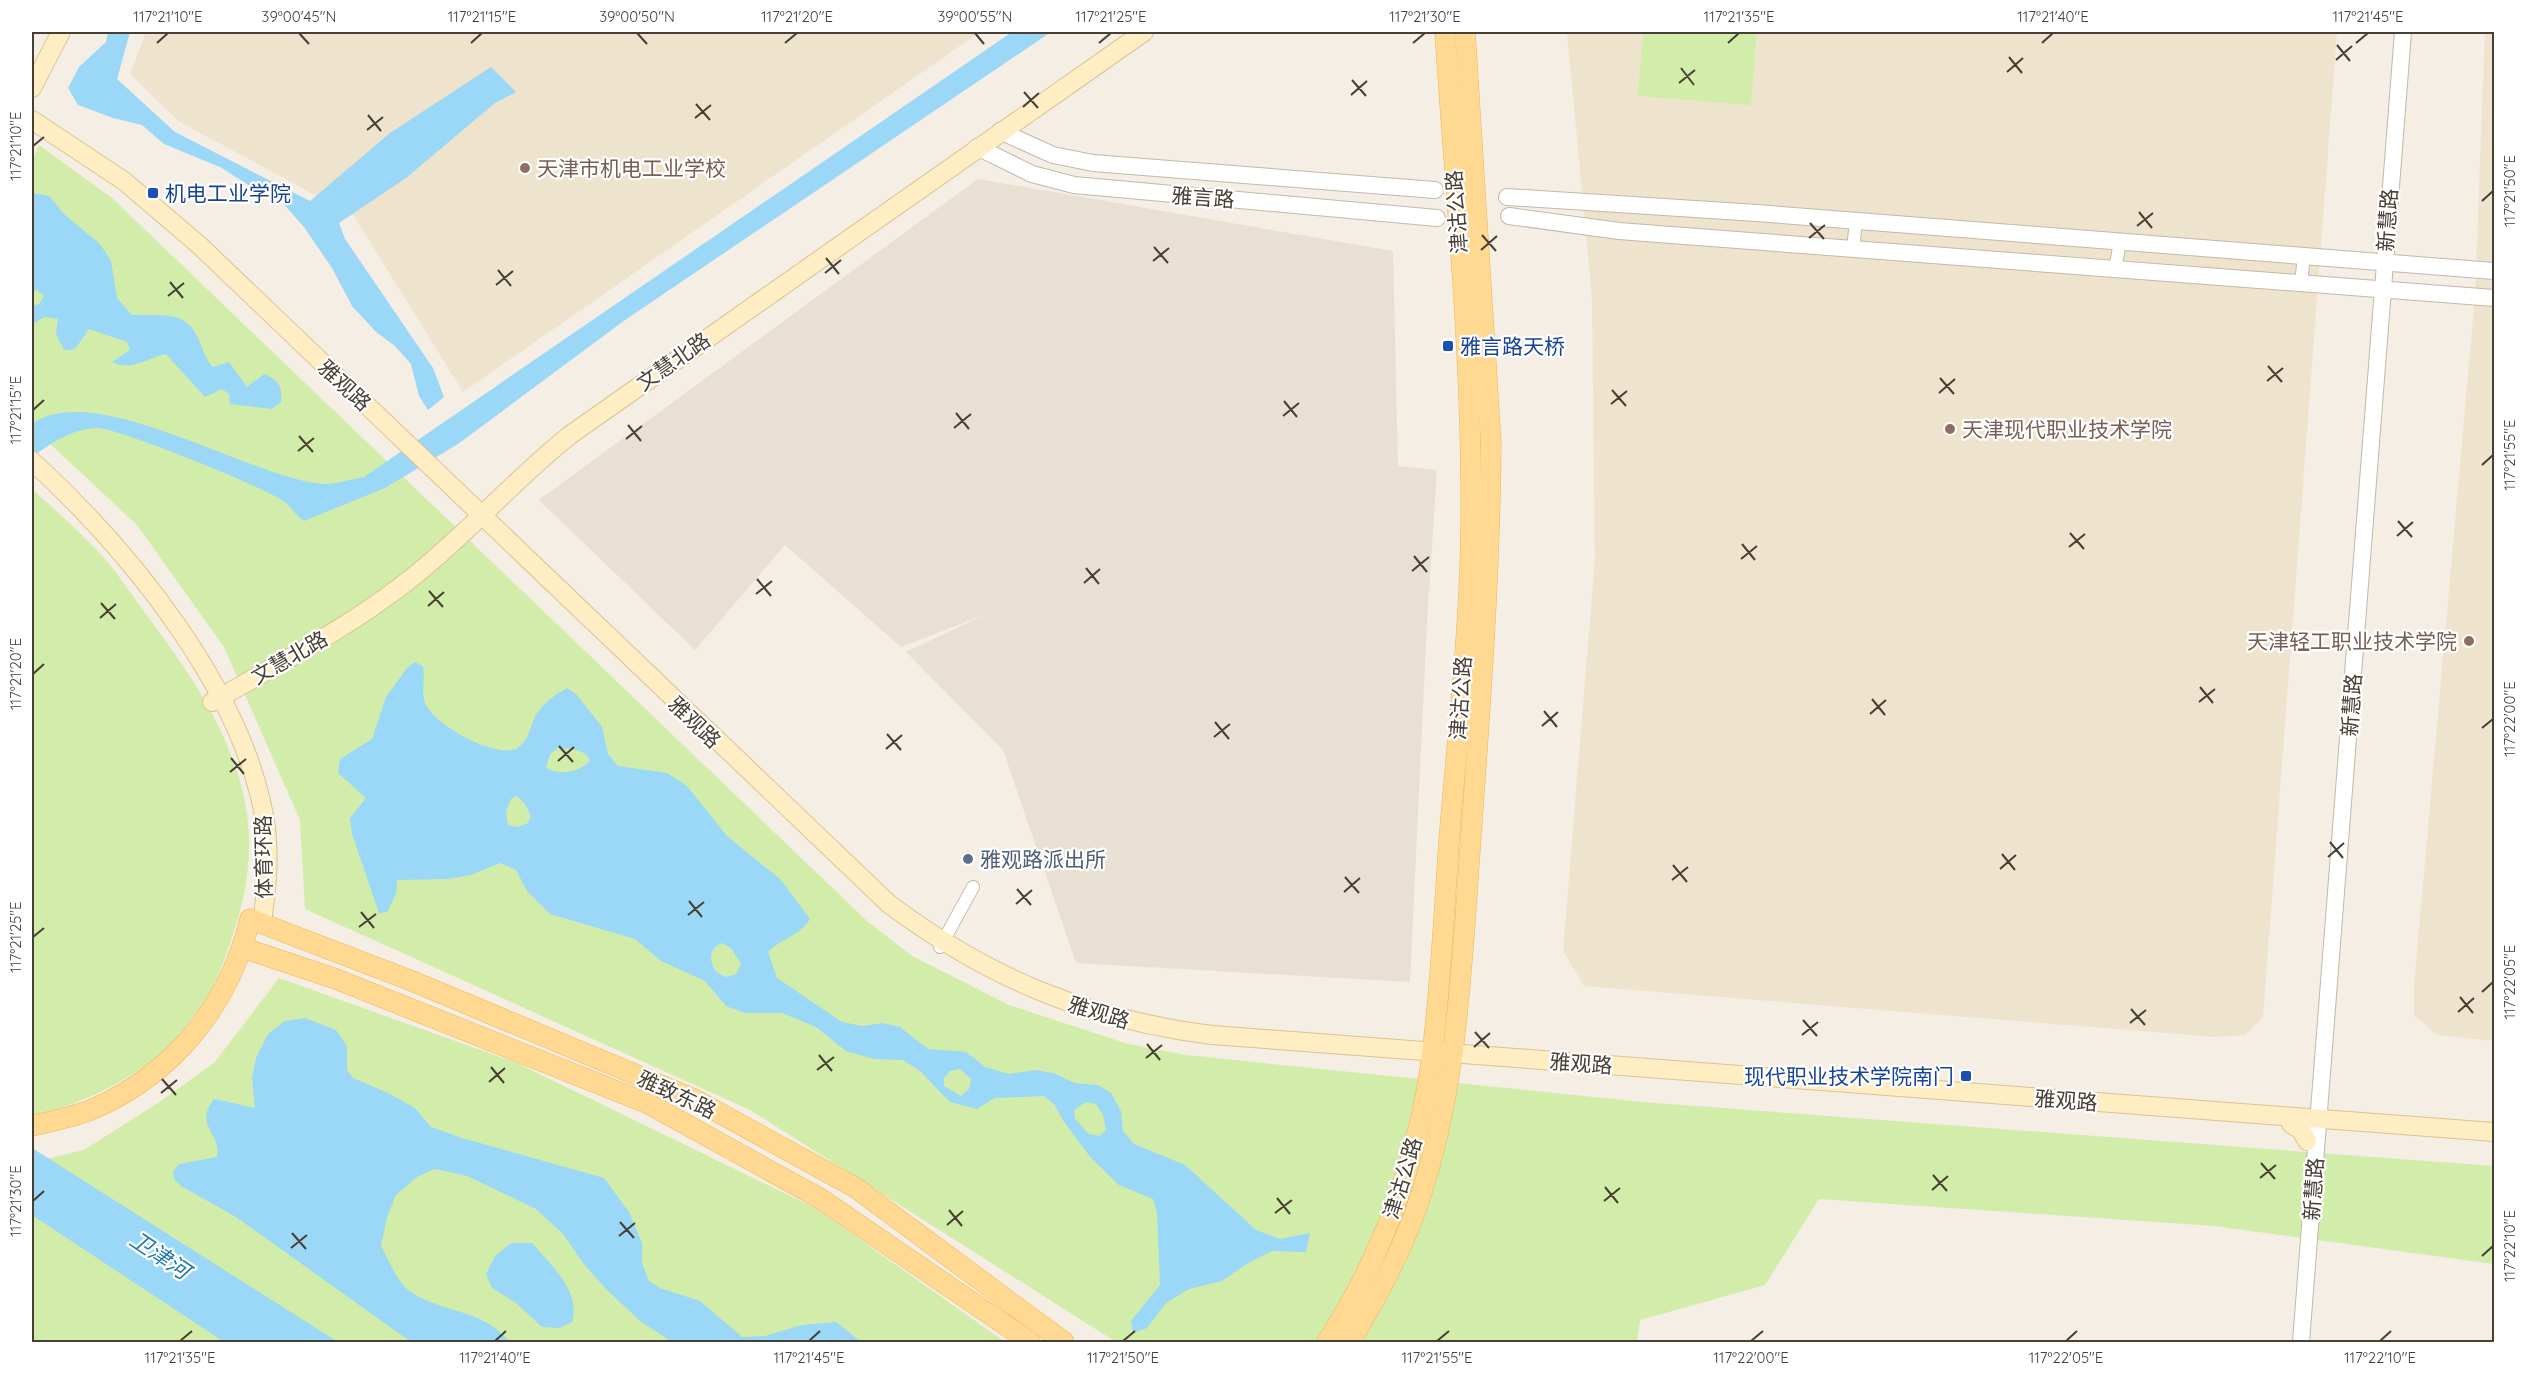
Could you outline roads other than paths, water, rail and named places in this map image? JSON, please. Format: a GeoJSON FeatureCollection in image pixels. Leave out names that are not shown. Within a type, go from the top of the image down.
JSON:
{"type":"FeatureCollection","features":[{"type":"Feature","properties":{"kind":"main road"},"geometry":{"type":"LineString","coordinates":[[32,62],[47,32]]}},
{"type":"Feature","properties":{"kind":"main road"},"geometry":{"type":"LineString","coordinates":[[32,88],[61,32]]}},
{"type":"Feature","properties":{"kind":"main road","name":"文慧北路"},"geometry":{"type":"LineString","coordinates":[[213,695],[380,601],[432,561],[524,461],[598,402],[1126,32]]}},
{"type":"Feature","properties":{"kind":"main road","name":"文慧北路"},"geometry":{"type":"LineString","coordinates":[[475,514],[570,435],[977,147],[1144,32]]}},
{"type":"Feature","properties":{"kind":"main road","name":"津沽公路"},"geometry":{"type":"LineString","coordinates":[[1350,1342],[1397,1256],[1414,1216],[1440,1125],[1472,504],[1468,389],[1445,32]]}},
{"type":"Feature","properties":{"kind":"main road","name":"津沽公路"},"geometry":{"type":"LineString","coordinates":[[1327,1342],[1345,1314],[1393,1213],[1442,1056],[1478,739],[1491,497],[1491,443],[1465,32]]}},
{"type":"Feature","properties":{"kind":"main road","name":"雅观路"},"geometry":{"type":"LineString","coordinates":[[32,120],[103,166],[172,221],[394,436]]}},
{"type":"Feature","properties":{"kind":"main road","name":"雅观路"},"geometry":{"type":"LineString","coordinates":[[32,129],[100,172],[150,210],[441,480],[848,868],[889,904],[941,945],[1026,987],[1079,1007],[1149,1026],[1212,1035],[1442,1056],[2494,1140]]}},
{"type":"Feature","properties":{"kind":"main road","name":"体育环路"},"geometry":{"type":"LineString","coordinates":[[32,467],[130,580],[213,695],[249,758],[262,807],[267,857],[249,950],[220,1015],[195,1049],[160,1082],[105,1115],[32,1140]]}},
{"type":"Feature","properties":{"kind":"main road","name":"雅致东路"},"geometry":{"type":"LineString","coordinates":[[256,921],[412,981],[694,1100],[856,1188],[1064,1342]]}},
{"type":"Feature","properties":{"kind":"main road","name":"体育环路"},"geometry":{"type":"LineString","coordinates":[[32,1126],[92,1109],[125,1092],[172,1060],[208,1016],[249,950]]}},
{"type":"Feature","properties":{"kind":"main road","name":"雅致东路"},"geometry":{"type":"LineString","coordinates":[[249,950],[359,988],[649,1104],[820,1199],[1030,1342]]}},
{"type":"Feature","properties":{"kind":"main road","name":"雅观路"},"geometry":{"type":"LineString","coordinates":[[2308,1126],[2494,1132]]}},
{"type":"Feature","properties":{"kind":"street","name":"新慧路"},"geometry":{"type":"LineString","coordinates":[[2292,1342],[2378,288],[2393,32]]}},
{"type":"Feature","properties":{"kind":"street","name":"新慧路"},"geometry":{"type":"LineString","coordinates":[[2379,262],[2403,32]]}},
{"type":"Feature","properties":{"kind":"street","name":"雅言路"},"geometry":{"type":"LineString","coordinates":[[1000,131],[1053,155],[1094,163],[1435,190]]}},
{"type":"Feature","properties":{"kind":"street","name":"雅言路"},"geometry":{"type":"LineString","coordinates":[[977,147],[1032,174],[1074,186],[1437,218]]}},
{"type":"Feature","properties":{"kind":"street"},"geometry":{"type":"LineString","coordinates":[[1508,197],[1857,221],[2494,271]]}},
{"type":"Feature","properties":{"kind":"street"},"geometry":{"type":"LineString","coordinates":[[1596,202],[1598,228]]}},
{"type":"Feature","properties":{"kind":"street"},"geometry":{"type":"LineString","coordinates":[[1509,216],[1598,228],[2494,298]]}},
{"type":"Feature","properties":{"kind":"street"},"geometry":{"type":"LineString","coordinates":[[1853,249],[1857,221]]}},
{"type":"Feature","properties":{"kind":"street"},"geometry":{"type":"LineString","coordinates":[[2115,270],[2120,242]]}},
{"type":"Feature","properties":{"kind":"street"},"geometry":{"type":"LineString","coordinates":[[2301,283],[2304,256]]}},
{"type":"Feature","properties":{"kind":"street"},"geometry":{"type":"LineString","coordinates":[[941,945],[973,887]]}},
{"type":"Feature","properties":{"kind":"street","name":"新慧路"},"geometry":{"type":"LineString","coordinates":[[2301,1342],[2308,1126]]}},
{"type":"Feature","properties":{"kind":"water"},"geometry":{"type":"Polygon","coordinates":[[[108,32],[130,32],[117,79],[175,132],[310,201],[390,133],[491,67],[516,92],[495,103],[406,178],[339,223],[345,239],[433,368],[444,397],[428,410],[419,396],[411,364],[352,306],[332,268],[304,227],[280,200],[255,189],[220,167],[164,144],[142,125],[113,118],[78,105],[68,88],[79,67],[106,42],[108,32]]]}},
{"type":"Feature","properties":{"kind":"water"},"geometry":{"type":"Polygon","coordinates":[[[1012,32],[1051,32],[625,320],[458,444],[385,488],[304,521],[285,502],[273,495],[162,448],[112,431],[98,428],[80,431],[54,442],[32,457],[32,424],[60,413],[94,413],[175,435],[293,478],[324,484],[364,477],[1012,32]]]}},
{"type":"Feature","properties":{"kind":"water"},"geometry":{"type":"Polygon","coordinates":[[[32,193],[49,196],[64,214],[100,244],[111,261],[117,298],[132,315],[170,316],[186,322],[193,329],[213,367],[229,362],[247,387],[264,374],[269,376],[278,384],[281,402],[272,409],[230,404],[229,394],[222,389],[205,397],[166,354],[132,365],[119,365],[112,362],[130,350],[127,342],[89,329],[75,349],[64,350],[56,334],[58,319],[45,317],[32,324],[32,306],[39,304],[44,296],[37,290],[32,291],[32,193]]]}},
{"type":"Feature","properties":{"kind":"water"},"geometry":{"type":"Polygon","coordinates":[[[415,662],[423,666],[424,699],[428,709],[438,719],[466,738],[497,749],[510,750],[523,744],[539,711],[550,699],[567,688],[576,694],[602,727],[608,754],[618,766],[667,773],[687,786],[727,836],[781,880],[810,919],[796,933],[768,952],[777,978],[842,1022],[862,1026],[883,1023],[900,1027],[928,1049],[966,1052],[985,1067],[1009,1074],[1035,1070],[1053,1073],[1075,1083],[1098,1085],[1111,1093],[1121,1111],[1123,1131],[1134,1144],[1185,1165],[1256,1230],[1280,1239],[1310,1233],[1306,1252],[1272,1251],[1248,1263],[1222,1281],[1189,1289],[1166,1303],[1147,1328],[1133,1333],[1131,1321],[1160,1285],[1157,1213],[1153,1199],[1119,1185],[1091,1158],[1064,1122],[1054,1104],[1044,1096],[995,1098],[977,1109],[950,1102],[920,1071],[903,1060],[874,1059],[846,1051],[816,1027],[782,1013],[745,1013],[726,1006],[705,981],[661,961],[635,939],[550,914],[527,891],[516,870],[500,863],[471,875],[448,879],[397,880],[396,894],[387,912],[379,913],[352,834],[350,818],[366,798],[338,773],[340,759],[372,739],[386,697],[407,668],[415,662]],[[558,748],[550,754],[546,768],[557,772],[575,770],[590,761],[581,751],[572,749],[558,748]],[[517,796],[511,799],[506,812],[508,825],[518,827],[528,823],[531,816],[525,804],[517,796]],[[722,943],[717,946],[711,956],[716,972],[726,977],[736,974],[741,964],[731,948],[722,943]],[[960,1069],[950,1071],[944,1078],[944,1086],[961,1096],[969,1089],[971,1079],[960,1069]],[[1086,1102],[1074,1110],[1075,1119],[1089,1134],[1099,1136],[1106,1130],[1103,1115],[1096,1104],[1086,1102]]]}},
{"type":"Feature","properties":{"kind":"water"},"geometry":{"type":"Polygon","coordinates":[[[305,1018],[336,1030],[347,1046],[347,1070],[353,1078],[415,1108],[431,1127],[604,1178],[629,1212],[642,1243],[642,1263],[649,1281],[660,1288],[700,1301],[742,1337],[765,1336],[802,1325],[836,1322],[861,1342],[672,1342],[640,1321],[605,1288],[583,1263],[563,1234],[536,1209],[467,1176],[434,1169],[417,1177],[396,1195],[387,1217],[381,1246],[396,1276],[408,1290],[434,1304],[486,1322],[510,1342],[411,1342],[236,1217],[181,1186],[174,1179],[173,1172],[179,1164],[217,1157],[216,1142],[207,1123],[208,1108],[214,1099],[255,1108],[252,1078],[256,1058],[268,1034],[285,1021],[305,1018]]]}},
{"type":"Feature","properties":{"kind":"water","name":"卫津河"},"geometry":{"type":"Polygon","coordinates":[[[32,1148],[338,1342],[224,1342],[32,1215],[32,1148]]]}},
{"type":"Feature","properties":{"kind":"water"},"geometry":{"type":"Polygon","coordinates":[[[511,1243],[532,1243],[563,1279],[572,1300],[574,1311],[572,1322],[560,1328],[542,1327],[516,1303],[492,1288],[486,1274],[495,1256],[511,1243]]]}},
{"type":"Feature","properties":{"kind":"place","name":"天津市机电工业学校"},"geometry":{"type":"Point","coordinates":[525,168]}},
{"type":"Feature","properties":{"kind":"place","name":"机电工业学院"},"geometry":{"type":"Point","coordinates":[153,193]}},
{"type":"Feature","properties":{"kind":"place","name":"雅言路天桥"},"geometry":{"type":"Point","coordinates":[1448,346]}},
{"type":"Feature","properties":{"kind":"place","name":"天津现代职业技术学院"},"geometry":{"type":"Point","coordinates":[1950,429]}},
{"type":"Feature","properties":{"kind":"place","name":"天津轻工职业技术学院"},"geometry":{"type":"Point","coordinates":[2469,641]}},
{"type":"Feature","properties":{"kind":"place","name":"雅观路派出所"},"geometry":{"type":"Point","coordinates":[968,859]}},
{"type":"Feature","properties":{"kind":"place","name":"现代职业技术学院南门"},"geometry":{"type":"Point","coordinates":[1966,1076]}}]}
